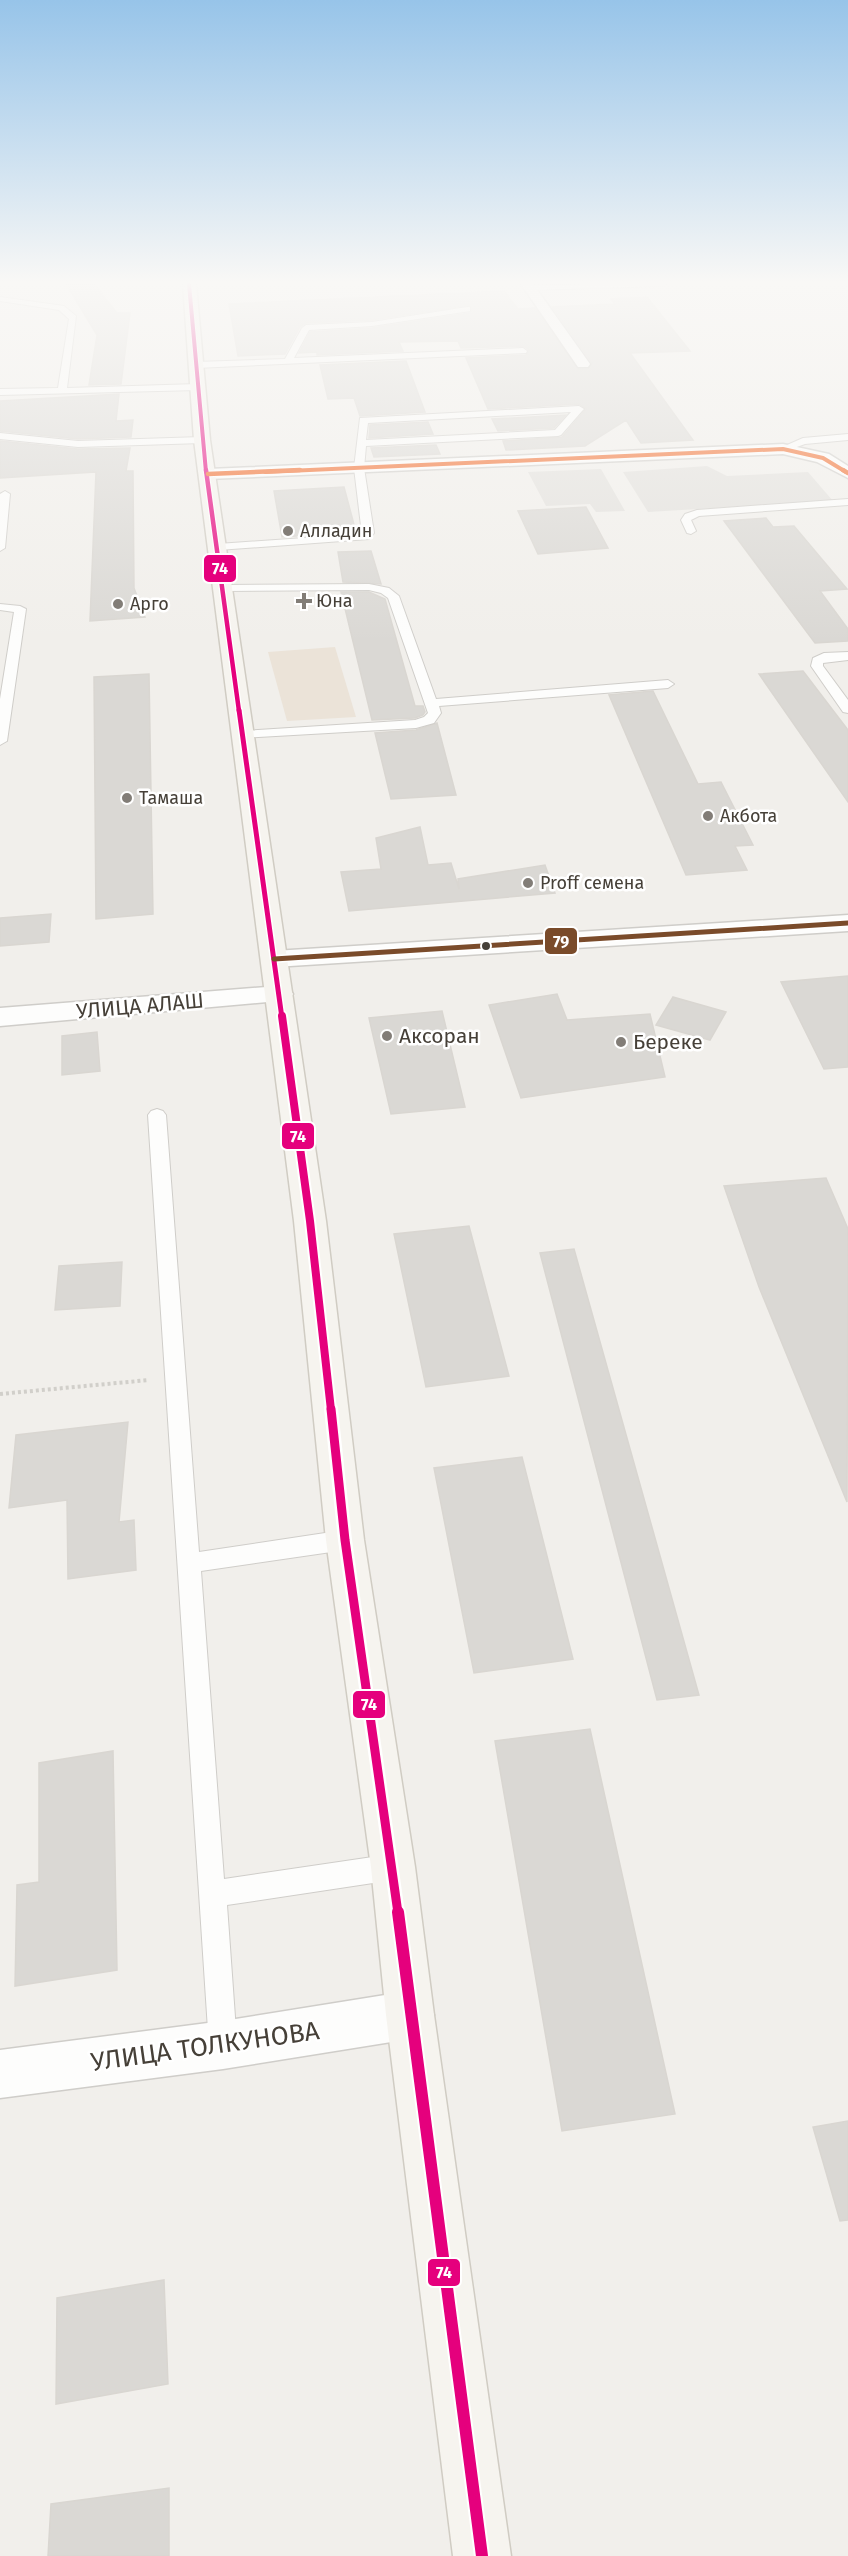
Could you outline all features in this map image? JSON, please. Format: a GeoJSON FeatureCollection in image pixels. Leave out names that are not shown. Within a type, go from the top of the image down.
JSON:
{"type":"FeatureCollection","features":[{"type":"Feature","properties":{"kind":"main road"},"geometry":{"type":"LineString","coordinates":[[199,403],[202,440],[310,1221],[345,1540],[393,1867],[410,2015],[482,2556]]}},
{"type":"Feature","properties":{"kind":"street"},"geometry":{"type":"LineString","coordinates":[[208,474],[783,449],[823,458],[848,473]]}},
{"type":"Feature","properties":{"kind":"street"},"geometry":{"type":"LineString","coordinates":[[274,959],[848,923]]}},
{"type":"Feature","properties":{"kind":"street","name":"УЛИЦА АЛАШ"},"geometry":{"type":"LineString","coordinates":[[0,1017],[279,994]]}},
{"type":"Feature","properties":{"kind":"street","name":"УЛИЦА ТОЛКУНОВА"},"geometry":{"type":"LineString","coordinates":[[0,2074],[223,2045],[410,2015]]}},
{"type":"Feature","properties":{"kind":"lane"},"geometry":{"type":"LineString","coordinates":[[218,547],[365,537],[369,533],[359,468],[363,420],[579,409],[558,433],[362,443]]}},
{"type":"Feature","properties":{"kind":"lane"},"geometry":{"type":"LineString","coordinates":[[0,436],[78,444],[202,440]]}},
{"type":"Feature","properties":{"kind":"lane"},"geometry":{"type":"LineString","coordinates":[[783,449],[803,441],[848,437]]}},
{"type":"Feature","properties":{"kind":"lane"},"geometry":{"type":"LineString","coordinates":[[0,548],[5,494]]}},
{"type":"Feature","properties":{"kind":"lane"},"geometry":{"type":"LineString","coordinates":[[691,531],[686,520],[689,516],[698,513],[848,502]]}},
{"type":"Feature","properties":{"kind":"lane"},"geometry":{"type":"LineString","coordinates":[[224,588],[369,587],[385,590],[393,596],[435,713],[429,720],[416,724],[244,735]]}},
{"type":"Feature","properties":{"kind":"lane"},"geometry":{"type":"LineString","coordinates":[[0,607],[20,609],[6,666],[0,741]]}},
{"type":"Feature","properties":{"kind":"lane"},"geometry":{"type":"LineString","coordinates":[[848,656],[824,657],[817,661],[817,666],[848,709]]}},
{"type":"Feature","properties":{"kind":"lane"},"geometry":{"type":"LineString","coordinates":[[432,703],[668,684]]}},
{"type":"Feature","properties":{"kind":"lane"},"geometry":{"type":"LineString","coordinates":[[157,1115],[223,2045]]}},
{"type":"Feature","properties":{"kind":"lane"},"geometry":{"type":"LineString","coordinates":[[189,1563],[345,1540]]}},
{"type":"Feature","properties":{"kind":"lane"},"geometry":{"type":"LineString","coordinates":[[212,1894],[393,1867]]}},
{"type":"Feature","properties":{"kind":"path"},"geometry":{"type":"LineString","coordinates":[[0,1394],[176,1378]]}},
{"type":"Feature","properties":{"kind":"shaded area"},"geometry":{"type":"Polygon","coordinates":[[[707,466],[727,476],[808,472],[833,501],[648,512],[623,472],[707,466]]]}},
{"type":"Feature","properties":{"kind":"shaded area"},"geometry":{"type":"Polygon","coordinates":[[[601,469],[625,511],[596,512],[590,504],[546,506],[528,472],[601,469]]]}},
{"type":"Feature","properties":{"kind":"shaded area"},"geometry":{"type":"Polygon","coordinates":[[[335,647],[356,717],[287,721],[268,652],[335,647]]]}},
{"type":"Feature","properties":{"kind":"building"},"geometry":{"type":"Polygon","coordinates":[[[0,403],[118,403],[116,421],[133,420],[131,437],[78,439],[0,431],[0,403]]]}},
{"type":"Feature","properties":{"kind":"building"},"geometry":{"type":"Polygon","coordinates":[[[356,403],[422,403],[425,412],[360,416],[356,403]]]}},
{"type":"Feature","properties":{"kind":"building"},"geometry":{"type":"Polygon","coordinates":[[[486,403],[666,403],[693,440],[641,443],[626,420],[585,446],[506,450],[503,441],[562,437],[586,409],[579,404],[488,409],[486,403]]]}},
{"type":"Feature","properties":{"kind":"building"},"geometry":{"type":"Polygon","coordinates":[[[566,415],[554,428],[498,431],[492,419],[566,415]]]}},
{"type":"Feature","properties":{"kind":"building"},"geometry":{"type":"Polygon","coordinates":[[[428,422],[433,434],[369,438],[370,425],[428,422]]]}},
{"type":"Feature","properties":{"kind":"building"},"geometry":{"type":"Polygon","coordinates":[[[0,441],[78,449],[130,448],[126,471],[133,471],[134,588],[145,617],[90,621],[96,472],[0,478],[0,441]]]}},
{"type":"Feature","properties":{"kind":"building"},"geometry":{"type":"Polygon","coordinates":[[[436,445],[440,454],[374,457],[371,448],[436,445]]]}},
{"type":"Feature","properties":{"kind":"building"},"geometry":{"type":"Polygon","coordinates":[[[344,487],[356,532],[282,537],[274,491],[344,487]]]}},
{"type":"Feature","properties":{"kind":"building"},"geometry":{"type":"Polygon","coordinates":[[[586,507],[608,548],[538,554],[518,511],[586,507]]]}},
{"type":"Feature","properties":{"kind":"building"},"geometry":{"type":"Polygon","coordinates":[[[766,518],[773,527],[794,526],[847,589],[820,591],[848,629],[848,641],[815,643],[724,521],[766,518]]]}},
{"type":"Feature","properties":{"kind":"building"},"geometry":{"type":"Polygon","coordinates":[[[371,551],[381,584],[343,582],[338,552],[371,551]]]}},
{"type":"Feature","properties":{"kind":"building"},"geometry":{"type":"Polygon","coordinates":[[[341,592],[369,592],[385,599],[415,706],[423,706],[425,712],[423,715],[415,718],[372,720],[341,592]]]}},
{"type":"Feature","properties":{"kind":"building"},"geometry":{"type":"Polygon","coordinates":[[[803,671],[848,730],[848,802],[759,674],[803,671]]]}},
{"type":"Feature","properties":{"kind":"building"},"geometry":{"type":"Polygon","coordinates":[[[149,674],[153,914],[96,919],[94,677],[149,674]]]}},
{"type":"Feature","properties":{"kind":"building"},"geometry":{"type":"Polygon","coordinates":[[[653,691],[698,784],[721,782],[753,845],[735,846],[747,870],[686,875],[609,695],[653,691]]]}},
{"type":"Feature","properties":{"kind":"building"},"geometry":{"type":"Polygon","coordinates":[[[437,723],[456,795],[391,799],[375,733],[416,730],[437,723]]]}},
{"type":"Feature","properties":{"kind":"building"},"geometry":{"type":"Polygon","coordinates":[[[420,827],[428,865],[451,863],[459,889],[458,879],[545,865],[555,893],[349,911],[341,872],[381,869],[376,838],[420,827]]]}},
{"type":"Feature","properties":{"kind":"building"},"geometry":{"type":"Polygon","coordinates":[[[51,914],[49,942],[0,946],[0,918],[51,914]]]}},
{"type":"Feature","properties":{"kind":"building"},"geometry":{"type":"Polygon","coordinates":[[[848,976],[848,1067],[824,1069],[781,982],[848,976]]]}},
{"type":"Feature","properties":{"kind":"building"},"geometry":{"type":"Polygon","coordinates":[[[557,994],[567,1020],[650,1014],[665,1077],[521,1098],[489,1005],[557,994]]]}},
{"type":"Feature","properties":{"kind":"building"},"geometry":{"type":"Polygon","coordinates":[[[673,997],[726,1012],[710,1040],[656,1025],[673,997]]]}},
{"type":"Feature","properties":{"kind":"building"},"geometry":{"type":"Polygon","coordinates":[[[442,1011],[465,1107],[391,1114],[369,1018],[442,1011]]]}},
{"type":"Feature","properties":{"kind":"building"},"geometry":{"type":"Polygon","coordinates":[[[97,1032],[100,1071],[62,1075],[62,1036],[97,1032]]]}},
{"type":"Feature","properties":{"kind":"building"},"geometry":{"type":"Polygon","coordinates":[[[826,1178],[848,1229],[847,1502],[759,1287],[724,1186],[826,1178]]]}},
{"type":"Feature","properties":{"kind":"building"},"geometry":{"type":"Polygon","coordinates":[[[469,1226],[509,1376],[426,1387],[394,1234],[469,1226]]]}},
{"type":"Feature","properties":{"kind":"building"},"geometry":{"type":"Polygon","coordinates":[[[574,1249],[699,1695],[657,1700],[540,1253],[574,1249]]]}},
{"type":"Feature","properties":{"kind":"building"},"geometry":{"type":"Polygon","coordinates":[[[122,1262],[120,1306],[55,1310],[59,1266],[122,1262]]]}},
{"type":"Feature","properties":{"kind":"building"},"geometry":{"type":"Polygon","coordinates":[[[128,1422],[119,1522],[134,1520],[136,1570],[68,1579],[67,1500],[9,1508],[16,1435],[128,1422]]]}},
{"type":"Feature","properties":{"kind":"building"},"geometry":{"type":"Polygon","coordinates":[[[522,1457],[573,1659],[474,1673],[434,1468],[522,1457]]]}},
{"type":"Feature","properties":{"kind":"building"},"geometry":{"type":"Polygon","coordinates":[[[590,1729],[675,2114],[562,2131],[495,1741],[590,1729]]]}},
{"type":"Feature","properties":{"kind":"building"},"geometry":{"type":"Polygon","coordinates":[[[113,1751],[117,1970],[15,1986],[17,1885],[39,1882],[39,1763],[113,1751]]]}},
{"type":"Feature","properties":{"kind":"building"},"geometry":{"type":"Polygon","coordinates":[[[848,2121],[848,2220],[840,2221],[813,2127],[848,2121]]]}},
{"type":"Feature","properties":{"kind":"building"},"geometry":{"type":"Polygon","coordinates":[[[164,2280],[168,2384],[56,2404],[57,2298],[164,2280]]]}},
{"type":"Feature","properties":{"kind":"building"},"geometry":{"type":"Polygon","coordinates":[[[169,2488],[169,2556],[48,2556],[51,2504],[169,2488]]]}},
{"type":"Feature","properties":{"kind":"transit line","name":"74"},"geometry":{"type":"LineString","coordinates":[[199,403],[202,440],[310,1221],[345,1540],[393,1867],[410,2015],[482,2556]]}},
{"type":"Feature","properties":{"kind":"transit line"},"geometry":{"type":"LineString","coordinates":[[208,474],[783,449],[823,458],[848,473]]}},
{"type":"Feature","properties":{"kind":"transit line","name":"79"},"geometry":{"type":"LineString","coordinates":[[274,959],[848,923]]}},
{"type":"Feature","properties":{"kind":"place","name":"Алладин"},"geometry":{"type":"Point","coordinates":[288,531]}},
{"type":"Feature","properties":{"kind":"place","name":"Юна"},"geometry":{"type":"Point","coordinates":[304,601]}},
{"type":"Feature","properties":{"kind":"place","name":"Арго"},"geometry":{"type":"Point","coordinates":[118,604]}},
{"type":"Feature","properties":{"kind":"place","name":"Тамаша"},"geometry":{"type":"Point","coordinates":[127,798]}},
{"type":"Feature","properties":{"kind":"place","name":"Акбота"},"geometry":{"type":"Point","coordinates":[708,816]}},
{"type":"Feature","properties":{"kind":"place","name":"Proff семена"},"geometry":{"type":"Point","coordinates":[528,883]}},
{"type":"Feature","properties":{"kind":"place","name":"Аксоран"},"geometry":{"type":"Point","coordinates":[387,1036]}},
{"type":"Feature","properties":{"kind":"place","name":"Береке"},"geometry":{"type":"Point","coordinates":[621,1042]}}]}
